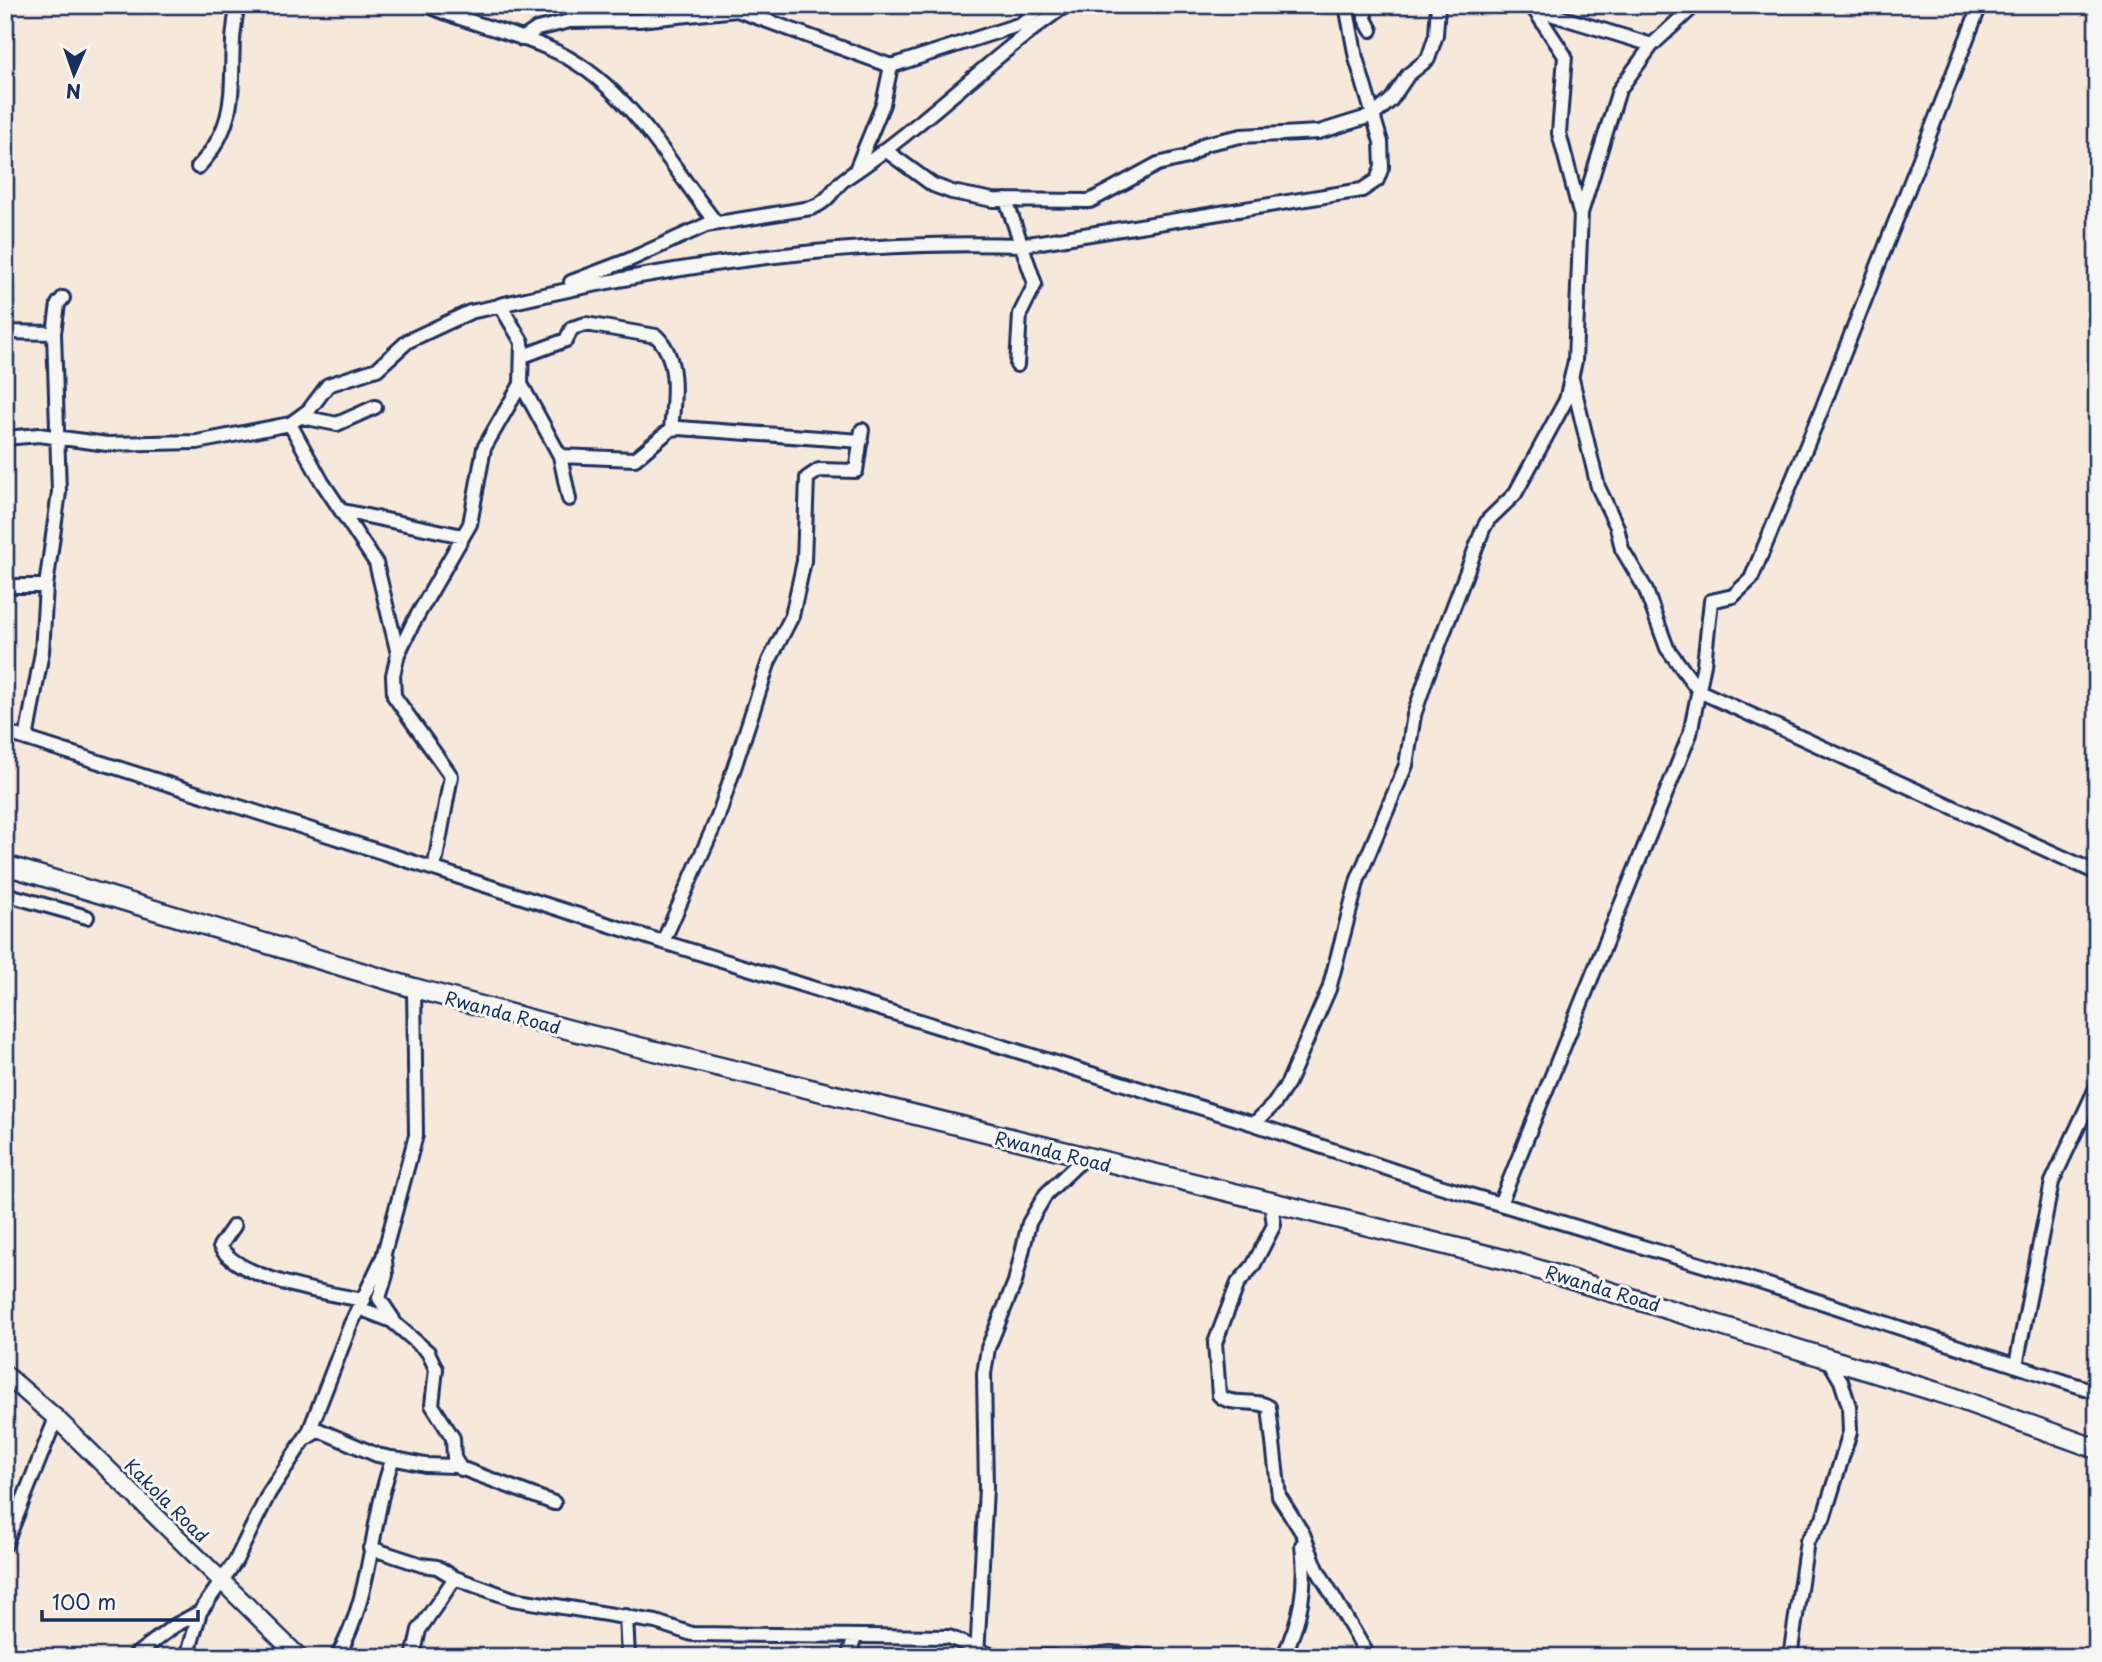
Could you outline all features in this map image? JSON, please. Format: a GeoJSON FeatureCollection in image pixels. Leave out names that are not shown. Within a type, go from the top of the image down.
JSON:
{"type":"FeatureCollection","features":[{"type":"Feature","properties":{"kind":"highway","name":"Rwanda Road"},"geometry":{"type":"LineString","coordinates":[[5,865],[414,988],[1084,1158],[1435,1240],[1950,1396],[2097,1449]]}},
{"type":"Feature","properties":{"kind":"main road","name":"Kakola Road"},"geometry":{"type":"LineString","coordinates":[[5,1374],[56,1418],[299,1657]]}},
{"type":"Feature","properties":{"kind":"street"},"geometry":{"type":"LineString","coordinates":[[198,167],[219,141],[232,103],[232,36],[238,5]]}},
{"type":"Feature","properties":{"kind":"street"},"geometry":{"type":"LineString","coordinates":[[427,5],[549,48],[587,69],[622,102],[670,158],[716,223]]}},
{"type":"Feature","properties":{"kind":"street"},"geometry":{"type":"LineString","coordinates":[[522,38],[537,29],[570,21],[639,20],[737,10],[891,66],[1021,24],[1043,5]]}},
{"type":"Feature","properties":{"kind":"street"},"geometry":{"type":"LineString","coordinates":[[504,304],[586,277],[647,252],[680,234],[716,223],[811,208],[830,198],[840,182],[1012,44],[1066,5]]}},
{"type":"Feature","properties":{"kind":"street"},"geometry":{"type":"LineString","coordinates":[[5,438],[24,435],[107,444],[197,442],[290,424],[302,417],[328,385],[377,369],[420,335],[470,312],[590,285],[768,254],[910,246],[1022,245],[1362,190],[1377,180],[1382,167],[1374,115],[1356,58],[1346,5]]}},
{"type":"Feature","properties":{"kind":"street"},"geometry":{"type":"LineString","coordinates":[[1365,5],[1365,19],[1371,30]]}},
{"type":"Feature","properties":{"kind":"street"},"geometry":{"type":"LineString","coordinates":[[884,149],[933,185],[952,192],[1006,200],[1035,198],[1085,203],[1158,164],[1186,157],[1205,144],[1241,136],[1293,135],[1308,130],[1319,132],[1374,115],[1391,100],[1408,75],[1428,59],[1436,35],[1438,5]]}},
{"type":"Feature","properties":{"kind":"street"},"geometry":{"type":"LineString","coordinates":[[1695,5],[1652,45],[1619,90],[1581,213],[1572,379],[1598,487],[1618,527],[1622,549],[1645,588],[1667,648],[1699,691],[2097,873]]}},
{"type":"Feature","properties":{"kind":"street"},"geometry":{"type":"LineString","coordinates":[[1500,1204],[1690,734],[1699,691],[1711,601],[1733,596],[1751,579],[1822,409],[1980,5]]}},
{"type":"Feature","properties":{"kind":"street"},"geometry":{"type":"LineString","coordinates":[[1530,7],[1652,45]]}},
{"type":"Feature","properties":{"kind":"street"},"geometry":{"type":"LineString","coordinates":[[1530,7],[1565,56],[1559,133],[1581,213]]}},
{"type":"Feature","properties":{"kind":"street"},"geometry":{"type":"LineString","coordinates":[[855,172],[883,104],[891,66]]}},
{"type":"Feature","properties":{"kind":"street"},"geometry":{"type":"LineString","coordinates":[[1006,200],[1035,284],[1020,314],[1017,365]]}},
{"type":"Feature","properties":{"kind":"street"},"geometry":{"type":"LineString","coordinates":[[26,738],[42,652],[46,586],[59,492],[54,333],[58,304],[63,298]]}},
{"type":"Feature","properties":{"kind":"street"},"geometry":{"type":"LineString","coordinates":[[434,869],[451,776],[394,696],[393,676],[398,654],[473,516],[484,448],[521,384],[523,356],[519,334],[504,304]]}},
{"type":"Feature","properties":{"kind":"street"},"geometry":{"type":"LineString","coordinates":[[523,356],[566,340],[572,328],[586,324],[656,336],[667,351],[673,372],[671,429]]}},
{"type":"Feature","properties":{"kind":"street"},"geometry":{"type":"LineString","coordinates":[[5,332],[54,333]]}},
{"type":"Feature","properties":{"kind":"street"},"geometry":{"type":"LineString","coordinates":[[1254,1124],[1274,1104],[1288,1083],[1329,989],[1359,879],[1406,765],[1418,702],[1483,529],[1488,520],[1515,494],[1559,414],[1572,379]]}},
{"type":"Feature","properties":{"kind":"street"},"geometry":{"type":"LineString","coordinates":[[521,384],[560,456],[569,499]]}},
{"type":"Feature","properties":{"kind":"street"},"geometry":{"type":"LineString","coordinates":[[302,417],[337,424],[375,407]]}},
{"type":"Feature","properties":{"kind":"street"},"geometry":{"type":"LineString","coordinates":[[290,424],[376,563],[398,654]]}},
{"type":"Feature","properties":{"kind":"street"},"geometry":{"type":"LineString","coordinates":[[560,456],[635,459],[671,429],[687,427],[761,436],[861,435],[856,471],[819,470],[807,478],[804,561],[792,616],[769,661],[718,817],[663,942]]}},
{"type":"Feature","properties":{"kind":"street"},"geometry":{"type":"LineString","coordinates":[[343,511],[463,536]]}},
{"type":"Feature","properties":{"kind":"street"},"geometry":{"type":"LineString","coordinates":[[5,586],[46,586]]}},
{"type":"Feature","properties":{"kind":"street"},"geometry":{"type":"LineString","coordinates":[[5,732],[663,942],[1254,1124],[1500,1204],[1756,1281],[2097,1392]]}},
{"type":"Feature","properties":{"kind":"street"},"geometry":{"type":"LineString","coordinates":[[5,894],[87,917]]}},
{"type":"Feature","properties":{"kind":"street"},"geometry":{"type":"LineString","coordinates":[[187,1657],[200,1612],[235,1562],[269,1493],[305,1439],[384,1252],[416,1135],[414,988]]}},
{"type":"Feature","properties":{"kind":"street"},"geometry":{"type":"LineString","coordinates":[[2016,1365],[2052,1182],[2097,1086]]}},
{"type":"Feature","properties":{"kind":"street"},"geometry":{"type":"LineString","coordinates":[[978,1653],[986,1488],[984,1374],[988,1348],[1015,1282],[1029,1223],[1046,1194],[1084,1158]]}},
{"type":"Feature","properties":{"kind":"street"},"geometry":{"type":"LineString","coordinates":[[1271,1203],[1274,1224],[1253,1266],[1238,1283],[1214,1348],[1220,1398],[1262,1403],[1271,1409],[1276,1483],[1288,1515],[1300,1531],[1317,1569],[1369,1657]]}},
{"type":"Feature","properties":{"kind":"street"},"geometry":{"type":"LineString","coordinates":[[234,1226],[220,1246],[232,1258],[281,1282],[362,1304],[397,1325],[428,1352],[434,1363],[432,1405],[453,1438],[454,1458],[461,1469]]}},
{"type":"Feature","properties":{"kind":"street"},"geometry":{"type":"LineString","coordinates":[[384,1252],[386,1275],[379,1298],[397,1325]]}},
{"type":"Feature","properties":{"kind":"street"},"geometry":{"type":"LineString","coordinates":[[1790,1657],[1807,1542],[1823,1519],[1850,1432],[1849,1406],[1841,1381],[1828,1359]]}},
{"type":"Feature","properties":{"kind":"street"},"geometry":{"type":"LineString","coordinates":[[5,1545],[56,1418]]}},
{"type":"Feature","properties":{"kind":"street"},"geometry":{"type":"LineString","coordinates":[[305,1439],[319,1430],[377,1455],[461,1469],[554,1503]]}},
{"type":"Feature","properties":{"kind":"street"},"geometry":{"type":"LineString","coordinates":[[337,1657],[366,1583],[381,1491],[393,1458]]}},
{"type":"Feature","properties":{"kind":"street"},"geometry":{"type":"LineString","coordinates":[[1283,1657],[1291,1639],[1304,1590],[1300,1531]]}},
{"type":"Feature","properties":{"kind":"street"},"geometry":{"type":"LineString","coordinates":[[370,1548],[422,1565],[437,1567],[455,1578],[525,1603],[626,1616],[674,1626],[692,1634],[949,1637],[978,1653],[1007,1657],[1053,1657]]}},
{"type":"Feature","properties":{"kind":"street"},"geometry":{"type":"LineString","coordinates":[[413,1657],[419,1630],[455,1578]]}},
{"type":"Feature","properties":{"kind":"street"},"geometry":{"type":"LineString","coordinates":[[134,1657],[174,1626],[200,1612]]}},
{"type":"Feature","properties":{"kind":"street"},"geometry":{"type":"LineString","coordinates":[[626,1616],[628,1657]]}},
{"type":"Feature","properties":{"kind":"street"},"geometry":{"type":"LineString","coordinates":[[848,1657],[855,1637]]}},
{"type":"Feature","properties":{"kind":"street"},"geometry":{"type":"LineString","coordinates":[[1082,1657],[1111,1653],[1153,1657]]}}]}
